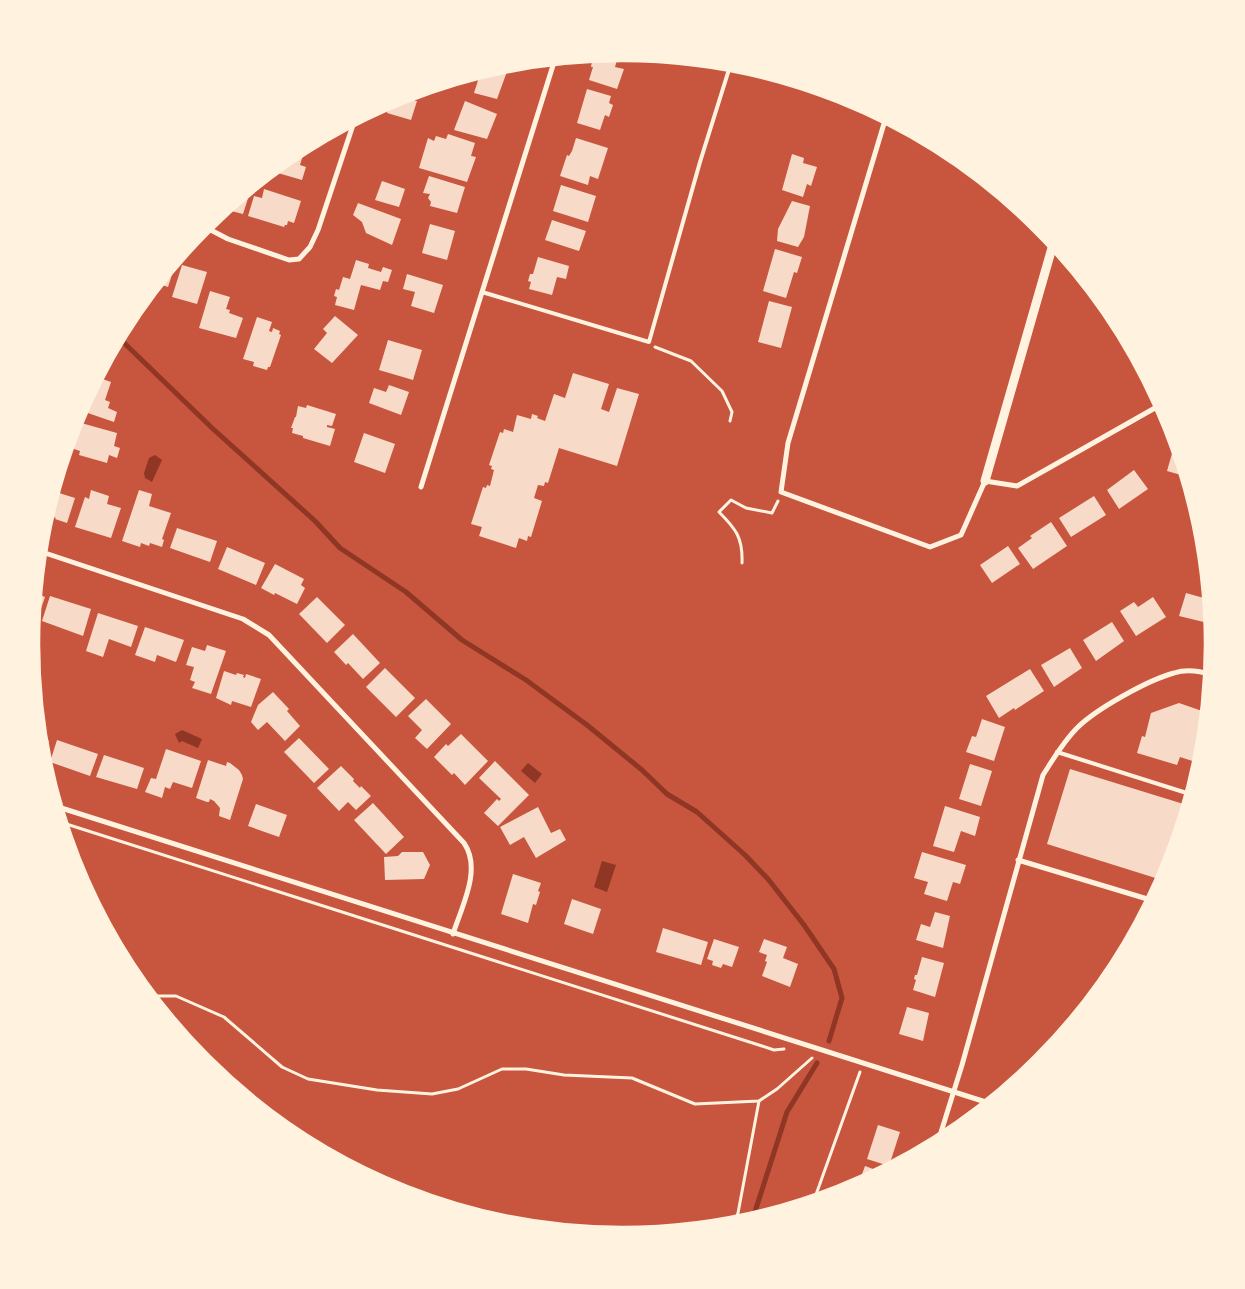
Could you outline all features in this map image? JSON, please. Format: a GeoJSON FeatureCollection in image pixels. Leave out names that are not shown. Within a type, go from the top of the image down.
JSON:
{"type":"FeatureCollection","features":[{"type":"Feature","properties":{"kind":"street"},"geometry":{"type":"LineString","coordinates":[[421,487],[553,65]]}},
{"type":"Feature","properties":{"kind":"street"},"geometry":{"type":"LineString","coordinates":[[884,123],[788,442],[781,492],[930,547],[961,535],[985,481],[1051,250]]}},
{"type":"Feature","properties":{"kind":"street"},"geometry":{"type":"LineString","coordinates":[[212,230],[289,260],[299,259],[310,247],[318,230],[352,127]]}},
{"type":"Feature","properties":{"kind":"street"},"geometry":{"type":"LineString","coordinates":[[985,481],[1017,486],[1156,407]]}},
{"type":"Feature","properties":{"kind":"street"},"geometry":{"type":"LineString","coordinates":[[46,553],[243,619],[269,635],[464,843],[470,852],[472,860],[471,878],[453,934]]}},
{"type":"Feature","properties":{"kind":"street"},"geometry":{"type":"LineString","coordinates":[[940,1134],[1044,775],[1058,752],[1078,727],[1095,713],[1151,681],[1176,672],[1200,671],[1205,673]]}},
{"type":"Feature","properties":{"kind":"street"},"geometry":{"type":"LineString","coordinates":[[63,809],[985,1102]]}},
{"type":"Feature","properties":{"kind":"street"},"geometry":{"type":"LineString","coordinates":[[1018,860],[1148,899]]}},
{"type":"Feature","properties":{"kind":"lane"},"geometry":{"type":"LineString","coordinates":[[482,292],[649,342],[700,162],[729,71]]}},
{"type":"Feature","properties":{"kind":"lane"},"geometry":{"type":"LineString","coordinates":[[1058,752],[1187,793]]}},
{"type":"Feature","properties":{"kind":"path"},"geometry":{"type":"LineString","coordinates":[[649,342],[660,350],[691,361],[706,375],[722,391],[727,400],[732,412],[730,421]]}},
{"type":"Feature","properties":{"kind":"path"},"geometry":{"type":"LineString","coordinates":[[742,563],[741,543],[734,527],[719,512],[731,500],[746,508],[772,514],[781,492]]}},
{"type":"Feature","properties":{"kind":"path"},"geometry":{"type":"LineString","coordinates":[[68,824],[774,1050],[786,1049]]}},
{"type":"Feature","properties":{"kind":"path"},"geometry":{"type":"LineString","coordinates":[[1103,976],[1110,965]]}},
{"type":"Feature","properties":{"kind":"path"},"geometry":{"type":"LineString","coordinates":[[156,996],[176,996],[224,1017],[282,1067],[308,1079],[377,1090],[432,1094],[458,1089],[502,1069],[526,1069],[564,1075],[632,1078],[695,1104],[759,1101],[777,1089],[812,1058]]}},
{"type":"Feature","properties":{"kind":"path"},"geometry":{"type":"LineString","coordinates":[[803,1055],[822,1061]]}},
{"type":"Feature","properties":{"kind":"path"},"geometry":{"type":"LineString","coordinates":[[816,1195],[863,1063]]}},
{"type":"Feature","properties":{"kind":"path"},"geometry":{"type":"LineString","coordinates":[[736,1217],[759,1101]]}},
{"type":"Feature","properties":{"kind":"shaded area"},"geometry":{"type":"Polygon","coordinates":[[[155,455],[162,460],[152,482],[145,478],[144,473],[149,458],[155,455]]]}},
{"type":"Feature","properties":{"kind":"shaded area"},"geometry":{"type":"Polygon","coordinates":[[[182,730],[202,739],[198,748],[182,741],[179,743],[175,734],[182,730]]]}},
{"type":"Feature","properties":{"kind":"shaded area"},"geometry":{"type":"Polygon","coordinates":[[[528,763],[542,774],[535,783],[521,771],[528,763]]]}},
{"type":"Feature","properties":{"kind":"shaded area"},"geometry":{"type":"Polygon","coordinates":[[[602,861],[616,865],[607,892],[594,887],[602,861]]]}},
{"type":"Feature","properties":{"kind":"building"},"geometry":{"type":"Polygon","coordinates":[[[617,61],[615,67],[624,69],[617,89],[589,80],[593,67],[591,67],[592,62],[617,61]]]}},
{"type":"Feature","properties":{"kind":"building"},"geometry":{"type":"Polygon","coordinates":[[[507,73],[497,99],[474,93],[478,79],[507,73]]]}},
{"type":"Feature","properties":{"kind":"building"},"geometry":{"type":"Polygon","coordinates":[[[587,89],[611,96],[609,103],[613,105],[609,117],[605,115],[600,130],[577,123],[587,89]]]}},
{"type":"Feature","properties":{"kind":"building"},"geometry":{"type":"Polygon","coordinates":[[[416,99],[415,101],[417,101],[411,120],[387,113],[388,110],[399,105],[416,99]]]}},
{"type":"Feature","properties":{"kind":"building"},"geometry":{"type":"Polygon","coordinates":[[[465,101],[497,114],[487,139],[454,130],[465,101]]]}},
{"type":"Feature","properties":{"kind":"building"},"geometry":{"type":"Polygon","coordinates":[[[448,134],[475,143],[471,156],[476,157],[467,182],[419,168],[428,138],[434,141],[436,136],[446,139],[448,134]]]}},
{"type":"Feature","properties":{"kind":"building"},"geometry":{"type":"Polygon","coordinates":[[[576,138],[608,148],[598,179],[590,176],[588,185],[560,176],[567,155],[569,156],[572,151],[576,138]]]}},
{"type":"Feature","properties":{"kind":"building"},"geometry":{"type":"Polygon","coordinates":[[[792,154],[804,158],[803,163],[817,167],[811,186],[807,184],[803,197],[782,190],[792,154]]]}},
{"type":"Feature","properties":{"kind":"building"},"geometry":{"type":"Polygon","coordinates":[[[303,156],[300,165],[306,167],[302,180],[278,173],[303,156]]]}},
{"type":"Feature","properties":{"kind":"building"},"geometry":{"type":"Polygon","coordinates":[[[429,176],[465,187],[457,213],[430,206],[431,202],[428,198],[430,194],[423,193],[429,176]]]}},
{"type":"Feature","properties":{"kind":"building"},"geometry":{"type":"Polygon","coordinates":[[[382,181],[405,189],[399,207],[375,200],[382,181]]]}},
{"type":"Feature","properties":{"kind":"building"},"geometry":{"type":"Polygon","coordinates":[[[561,185],[596,196],[588,222],[553,211],[561,185]]]}},
{"type":"Feature","properties":{"kind":"building"},"geometry":{"type":"Polygon","coordinates":[[[264,189],[301,201],[294,223],[288,221],[284,227],[248,216],[254,196],[262,198],[264,189]]]}},
{"type":"Feature","properties":{"kind":"building"},"geometry":{"type":"Polygon","coordinates":[[[248,197],[243,214],[232,211],[248,197]]]}},
{"type":"Feature","properties":{"kind":"building"},"geometry":{"type":"Polygon","coordinates":[[[792,201],[810,206],[804,237],[798,247],[777,241],[778,229],[792,201]]]}},
{"type":"Feature","properties":{"kind":"building"},"geometry":{"type":"Polygon","coordinates":[[[358,203],[401,219],[392,245],[366,233],[362,222],[353,215],[358,203]]]}},
{"type":"Feature","properties":{"kind":"building"},"geometry":{"type":"Polygon","coordinates":[[[552,220],[586,231],[579,251],[545,240],[552,220]]]}},
{"type":"Feature","properties":{"kind":"building"},"geometry":{"type":"Polygon","coordinates":[[[430,224],[455,231],[447,260],[422,253],[430,224]]]}},
{"type":"Feature","properties":{"kind":"building"},"geometry":{"type":"Polygon","coordinates":[[[775,249],[802,257],[797,273],[794,272],[786,298],[763,291],[775,249]]]}},
{"type":"Feature","properties":{"kind":"building"},"geometry":{"type":"Polygon","coordinates":[[[538,257],[569,266],[566,279],[557,277],[552,295],[529,289],[531,282],[528,281],[530,274],[533,274],[538,257]]]}},
{"type":"Feature","properties":{"kind":"building"},"geometry":{"type":"Polygon","coordinates":[[[356,260],[369,264],[368,268],[381,272],[383,267],[392,270],[388,282],[383,281],[380,290],[361,285],[354,310],[335,305],[337,297],[334,296],[336,289],[339,290],[343,277],[350,279],[356,260]]]}},
{"type":"Feature","properties":{"kind":"building"},"geometry":{"type":"Polygon","coordinates":[[[182,265],[207,272],[197,304],[172,297],[182,265]]]}},
{"type":"Feature","properties":{"kind":"building"},"geometry":{"type":"Polygon","coordinates":[[[172,274],[168,287],[162,285],[172,274]]]}},
{"type":"Feature","properties":{"kind":"building"},"geometry":{"type":"Polygon","coordinates":[[[407,274],[443,285],[434,313],[411,306],[415,292],[403,289],[407,274]]]}},
{"type":"Feature","properties":{"kind":"building"},"geometry":{"type":"Polygon","coordinates":[[[210,291],[230,297],[226,309],[230,310],[229,313],[243,318],[236,338],[199,328],[210,291]]]}},
{"type":"Feature","properties":{"kind":"building"},"geometry":{"type":"Polygon","coordinates":[[[769,301],[792,307],[781,348],[758,342],[769,301]]]}},
{"type":"Feature","properties":{"kind":"building"},"geometry":{"type":"Polygon","coordinates":[[[335,316],[358,335],[332,363],[314,349],[327,333],[323,329],[335,316]]]}},
{"type":"Feature","properties":{"kind":"building"},"geometry":{"type":"Polygon","coordinates":[[[257,317],[272,322],[269,331],[272,332],[273,328],[280,331],[279,334],[281,335],[270,367],[267,370],[253,366],[254,362],[243,359],[257,317]]]}},
{"type":"Feature","properties":{"kind":"building"},"geometry":{"type":"Polygon","coordinates":[[[388,340],[422,350],[413,380],[379,370],[388,340]]]}},
{"type":"Feature","properties":{"kind":"building"},"geometry":{"type":"Polygon","coordinates":[[[573,373],[609,384],[601,409],[609,412],[617,388],[639,394],[617,466],[559,448],[548,483],[545,482],[544,486],[538,485],[534,498],[542,501],[531,537],[528,536],[527,541],[519,538],[516,548],[479,536],[482,527],[471,524],[483,487],[490,486],[494,470],[489,465],[500,432],[503,433],[504,429],[513,432],[517,415],[531,419],[532,414],[545,421],[554,394],[565,398],[573,373]]]}},
{"type":"Feature","properties":{"kind":"building"},"geometry":{"type":"Polygon","coordinates":[[[103,379],[111,382],[105,400],[110,402],[108,408],[117,412],[114,422],[87,413],[103,379]]]}},
{"type":"Feature","properties":{"kind":"building"},"geometry":{"type":"Polygon","coordinates":[[[389,385],[409,392],[401,415],[369,403],[374,388],[386,392],[389,385]]]}},
{"type":"Feature","properties":{"kind":"building"},"geometry":{"type":"Polygon","coordinates":[[[307,405],[336,414],[332,426],[327,425],[327,427],[335,429],[330,446],[292,433],[293,428],[291,428],[298,406],[306,408],[307,405]]]}},
{"type":"Feature","properties":{"kind":"building"},"geometry":{"type":"Polygon","coordinates":[[[82,423],[117,433],[114,446],[120,448],[117,458],[109,455],[107,463],[79,455],[80,451],[73,449],[82,423]]]}},
{"type":"Feature","properties":{"kind":"building"},"geometry":{"type":"Polygon","coordinates":[[[364,433],[395,444],[385,473],[354,462],[364,433]]]}},
{"type":"Feature","properties":{"kind":"building"},"geometry":{"type":"Polygon","coordinates":[[[1173,451],[1180,475],[1167,471],[1173,451]]]}},
{"type":"Feature","properties":{"kind":"building"},"geometry":{"type":"Polygon","coordinates":[[[1134,470],[1148,489],[1119,509],[1107,490],[1134,470]]]}},
{"type":"Feature","properties":{"kind":"building"},"geometry":{"type":"Polygon","coordinates":[[[91,490],[109,496],[107,504],[121,508],[111,538],[75,527],[85,497],[89,499],[91,490]]]}},
{"type":"Feature","properties":{"kind":"building"},"geometry":{"type":"Polygon","coordinates":[[[139,490],[152,494],[149,506],[171,513],[162,539],[164,540],[162,547],[150,543],[149,546],[141,543],[140,547],[122,541],[139,490]]]}},
{"type":"Feature","properties":{"kind":"building"},"geometry":{"type":"Polygon","coordinates":[[[59,493],[75,498],[67,523],[53,517],[59,493]]]}},
{"type":"Feature","properties":{"kind":"building"},"geometry":{"type":"Polygon","coordinates":[[[1094,496],[1106,515],[1071,537],[1059,518],[1094,496]]]}},
{"type":"Feature","properties":{"kind":"building"},"geometry":{"type":"Polygon","coordinates":[[[1051,522],[1067,546],[1033,569],[1018,548],[1032,538],[1030,536],[1051,522]]]}},
{"type":"Feature","properties":{"kind":"building"},"geometry":{"type":"Polygon","coordinates":[[[177,528],[217,541],[210,562],[170,548],[177,528]]]}},
{"type":"Feature","properties":{"kind":"building"},"geometry":{"type":"Polygon","coordinates":[[[1008,546],[1020,564],[992,583],[980,565],[1008,546]]]}},
{"type":"Feature","properties":{"kind":"building"},"geometry":{"type":"Polygon","coordinates":[[[227,547],[265,563],[256,585],[218,569],[227,547]]]}},
{"type":"Feature","properties":{"kind":"building"},"geometry":{"type":"Polygon","coordinates":[[[275,564],[304,579],[301,585],[305,588],[297,604],[261,588],[275,564]]]}},
{"type":"Feature","properties":{"kind":"building"},"geometry":{"type":"Polygon","coordinates":[[[1186,593],[1204,598],[1205,622],[1179,616],[1186,593]]]}},
{"type":"Feature","properties":{"kind":"building"},"geometry":{"type":"Polygon","coordinates":[[[41,595],[45,597],[40,612],[41,595]]]}},
{"type":"Feature","properties":{"kind":"building"},"geometry":{"type":"Polygon","coordinates":[[[50,596],[91,609],[83,636],[42,621],[50,596]]]}},
{"type":"Feature","properties":{"kind":"building"},"geometry":{"type":"Polygon","coordinates":[[[317,597],[345,625],[327,643],[299,614],[317,597]]]}},
{"type":"Feature","properties":{"kind":"building"},"geometry":{"type":"Polygon","coordinates":[[[1153,597],[1166,617],[1136,636],[1120,611],[1134,602],[1138,607],[1153,597]]]}},
{"type":"Feature","properties":{"kind":"building"},"geometry":{"type":"Polygon","coordinates":[[[98,613],[138,626],[131,647],[109,639],[103,657],[86,651],[98,613]]]}},
{"type":"Feature","properties":{"kind":"building"},"geometry":{"type":"Polygon","coordinates":[[[1112,622],[1124,641],[1096,661],[1083,640],[1112,622]]]}},
{"type":"Feature","properties":{"kind":"building"},"geometry":{"type":"Polygon","coordinates":[[[145,627],[184,640],[176,662],[157,655],[155,662],[135,655],[145,627]]]}},
{"type":"Feature","properties":{"kind":"building"},"geometry":{"type":"Polygon","coordinates":[[[353,634],[380,663],[363,679],[334,652],[353,634]]]}},
{"type":"Feature","properties":{"kind":"building"},"geometry":{"type":"Polygon","coordinates":[[[207,645],[226,651],[211,694],[192,688],[195,682],[190,680],[194,667],[186,665],[192,647],[205,651],[207,645]]]}},
{"type":"Feature","properties":{"kind":"building"},"geometry":{"type":"Polygon","coordinates":[[[1070,648],[1082,668],[1054,687],[1041,665],[1070,648]]]}},
{"type":"Feature","properties":{"kind":"building"},"geometry":{"type":"Polygon","coordinates":[[[385,668],[415,698],[396,717],[366,687],[385,668]]]}},
{"type":"Feature","properties":{"kind":"building"},"geometry":{"type":"Polygon","coordinates":[[[1030,669],[1044,691],[999,718],[986,696],[1030,669]]]}},
{"type":"Feature","properties":{"kind":"building"},"geometry":{"type":"Polygon","coordinates":[[[224,671],[236,675],[237,673],[244,675],[243,677],[245,678],[246,674],[261,679],[251,707],[232,701],[231,705],[216,698],[224,671]]]}},
{"type":"Feature","properties":{"kind":"building"},"geometry":{"type":"Polygon","coordinates":[[[273,692],[289,709],[287,711],[300,726],[285,741],[267,722],[258,730],[251,722],[258,705],[273,692]]]}},
{"type":"Feature","properties":{"kind":"building"},"geometry":{"type":"Polygon","coordinates":[[[426,699],[451,724],[427,749],[415,738],[422,730],[408,716],[426,699]]]}},
{"type":"Feature","properties":{"kind":"building"},"geometry":{"type":"Polygon","coordinates":[[[1179,703],[1202,711],[1194,762],[1180,757],[1177,765],[1137,753],[1142,736],[1145,737],[1151,713],[1179,703]]]}},
{"type":"Feature","properties":{"kind":"building"},"geometry":{"type":"Polygon","coordinates":[[[982,719],[1005,727],[994,761],[966,752],[972,736],[976,737],[982,719]]]}},
{"type":"Feature","properties":{"kind":"building"},"geometry":{"type":"Polygon","coordinates":[[[461,734],[488,761],[465,785],[454,773],[452,775],[434,757],[446,744],[448,746],[461,734]]]}},
{"type":"Feature","properties":{"kind":"building"},"geometry":{"type":"Polygon","coordinates":[[[299,738],[329,769],[314,783],[284,752],[299,738]]]}},
{"type":"Feature","properties":{"kind":"building"},"geometry":{"type":"Polygon","coordinates":[[[57,740],[98,754],[90,776],[51,762],[57,740]]]}},
{"type":"Feature","properties":{"kind":"building"},"geometry":{"type":"Polygon","coordinates":[[[166,749],[201,761],[192,788],[173,782],[170,789],[165,787],[162,798],[145,792],[151,778],[156,779],[166,749]]]}},
{"type":"Feature","properties":{"kind":"building"},"geometry":{"type":"Polygon","coordinates":[[[104,755],[144,768],[137,789],[96,777],[104,755]]]}},
{"type":"Feature","properties":{"kind":"building"},"geometry":{"type":"Polygon","coordinates":[[[208,760],[226,766],[227,762],[230,763],[242,775],[243,779],[230,820],[219,816],[220,808],[214,801],[210,799],[207,802],[196,798],[208,760]]]}},
{"type":"Feature","properties":{"kind":"building"},"geometry":{"type":"Polygon","coordinates":[[[495,761],[529,795],[498,826],[484,813],[497,799],[499,801],[501,799],[479,778],[495,761]]]}},
{"type":"Feature","properties":{"kind":"building"},"geometry":{"type":"Polygon","coordinates":[[[970,764],[992,771],[981,806],[959,799],[970,764]]]}},
{"type":"Feature","properties":{"kind":"building"},"geometry":{"type":"Polygon","coordinates":[[[341,766],[360,788],[361,786],[371,796],[356,810],[348,802],[339,811],[317,788],[341,766]]]}},
{"type":"Feature","properties":{"kind":"building"},"geometry":{"type":"Polygon","coordinates":[[[1070,769],[1184,804],[1157,879],[1047,844],[1070,769]]]}},
{"type":"Feature","properties":{"kind":"building"},"geometry":{"type":"Polygon","coordinates":[[[373,803],[404,837],[386,854],[354,820],[373,803]]]}},
{"type":"Feature","properties":{"kind":"building"},"geometry":{"type":"Polygon","coordinates":[[[256,804],[287,815],[279,837],[248,826],[256,804]]]}},
{"type":"Feature","properties":{"kind":"building"},"geometry":{"type":"Polygon","coordinates":[[[945,806],[980,817],[975,836],[961,831],[954,852],[933,846],[945,806]]]}},
{"type":"Feature","properties":{"kind":"building"},"geometry":{"type":"Polygon","coordinates":[[[538,807],[551,833],[560,829],[566,840],[536,858],[524,837],[510,845],[500,827],[538,807]]]}},
{"type":"Feature","properties":{"kind":"building"},"geometry":{"type":"Polygon","coordinates":[[[402,852],[423,852],[430,865],[424,879],[385,880],[384,857],[398,856],[402,852]]]}},
{"type":"Feature","properties":{"kind":"building"},"geometry":{"type":"Polygon","coordinates":[[[922,852],[966,865],[960,884],[953,882],[947,901],[924,894],[928,882],[914,878],[922,852]]]}},
{"type":"Feature","properties":{"kind":"building"},"geometry":{"type":"Polygon","coordinates":[[[513,874],[541,883],[536,905],[533,904],[528,923],[501,914],[513,874]]]}},
{"type":"Feature","properties":{"kind":"building"},"geometry":{"type":"Polygon","coordinates":[[[572,899],[601,909],[593,934],[564,924],[572,899]]]}},
{"type":"Feature","properties":{"kind":"building"},"geometry":{"type":"Polygon","coordinates":[[[935,912],[950,916],[943,948],[916,940],[921,924],[930,927],[935,912]]]}},
{"type":"Feature","properties":{"kind":"building"},"geometry":{"type":"Polygon","coordinates":[[[663,928],[708,942],[701,965],[656,952],[663,928]]]}},
{"type":"Feature","properties":{"kind":"building"},"geometry":{"type":"Polygon","coordinates":[[[714,939],[739,947],[732,967],[723,964],[721,968],[712,965],[713,961],[707,959],[714,939]]]}},
{"type":"Feature","properties":{"kind":"building"},"geometry":{"type":"Polygon","coordinates":[[[764,939],[787,947],[783,958],[798,964],[790,987],[762,976],[767,962],[765,961],[767,955],[759,952],[764,939]]]}},
{"type":"Feature","properties":{"kind":"building"},"geometry":{"type":"Polygon","coordinates":[[[922,957],[944,963],[935,997],[913,990],[916,980],[914,979],[915,975],[917,975],[922,957]]]}},
{"type":"Feature","properties":{"kind":"building"},"geometry":{"type":"Polygon","coordinates":[[[907,1007],[929,1013],[923,1041],[899,1034],[907,1007]]]}},
{"type":"Feature","properties":{"kind":"building"},"geometry":{"type":"Polygon","coordinates":[[[878,1125],[900,1132],[890,1163],[886,1165],[867,1159],[878,1125]]]}},
{"type":"Feature","properties":{"kind":"building"},"geometry":{"type":"Polygon","coordinates":[[[865,1166],[876,1170],[861,1177],[865,1166]]]}},
{"type":"Feature","properties":{"kind":"waterway"},"geometry":{"type":"LineString","coordinates":[[123,342],[212,428],[315,521],[340,548],[406,592],[462,640],[526,680],[587,725],[642,770],[667,794],[697,812],[745,855],[768,879],[804,925],[834,969],[842,998],[829,1041]]}},
{"type":"Feature","properties":{"kind":"waterway"},"geometry":{"type":"LineString","coordinates":[[755,1213],[787,1112],[817,1063]]}}]}
